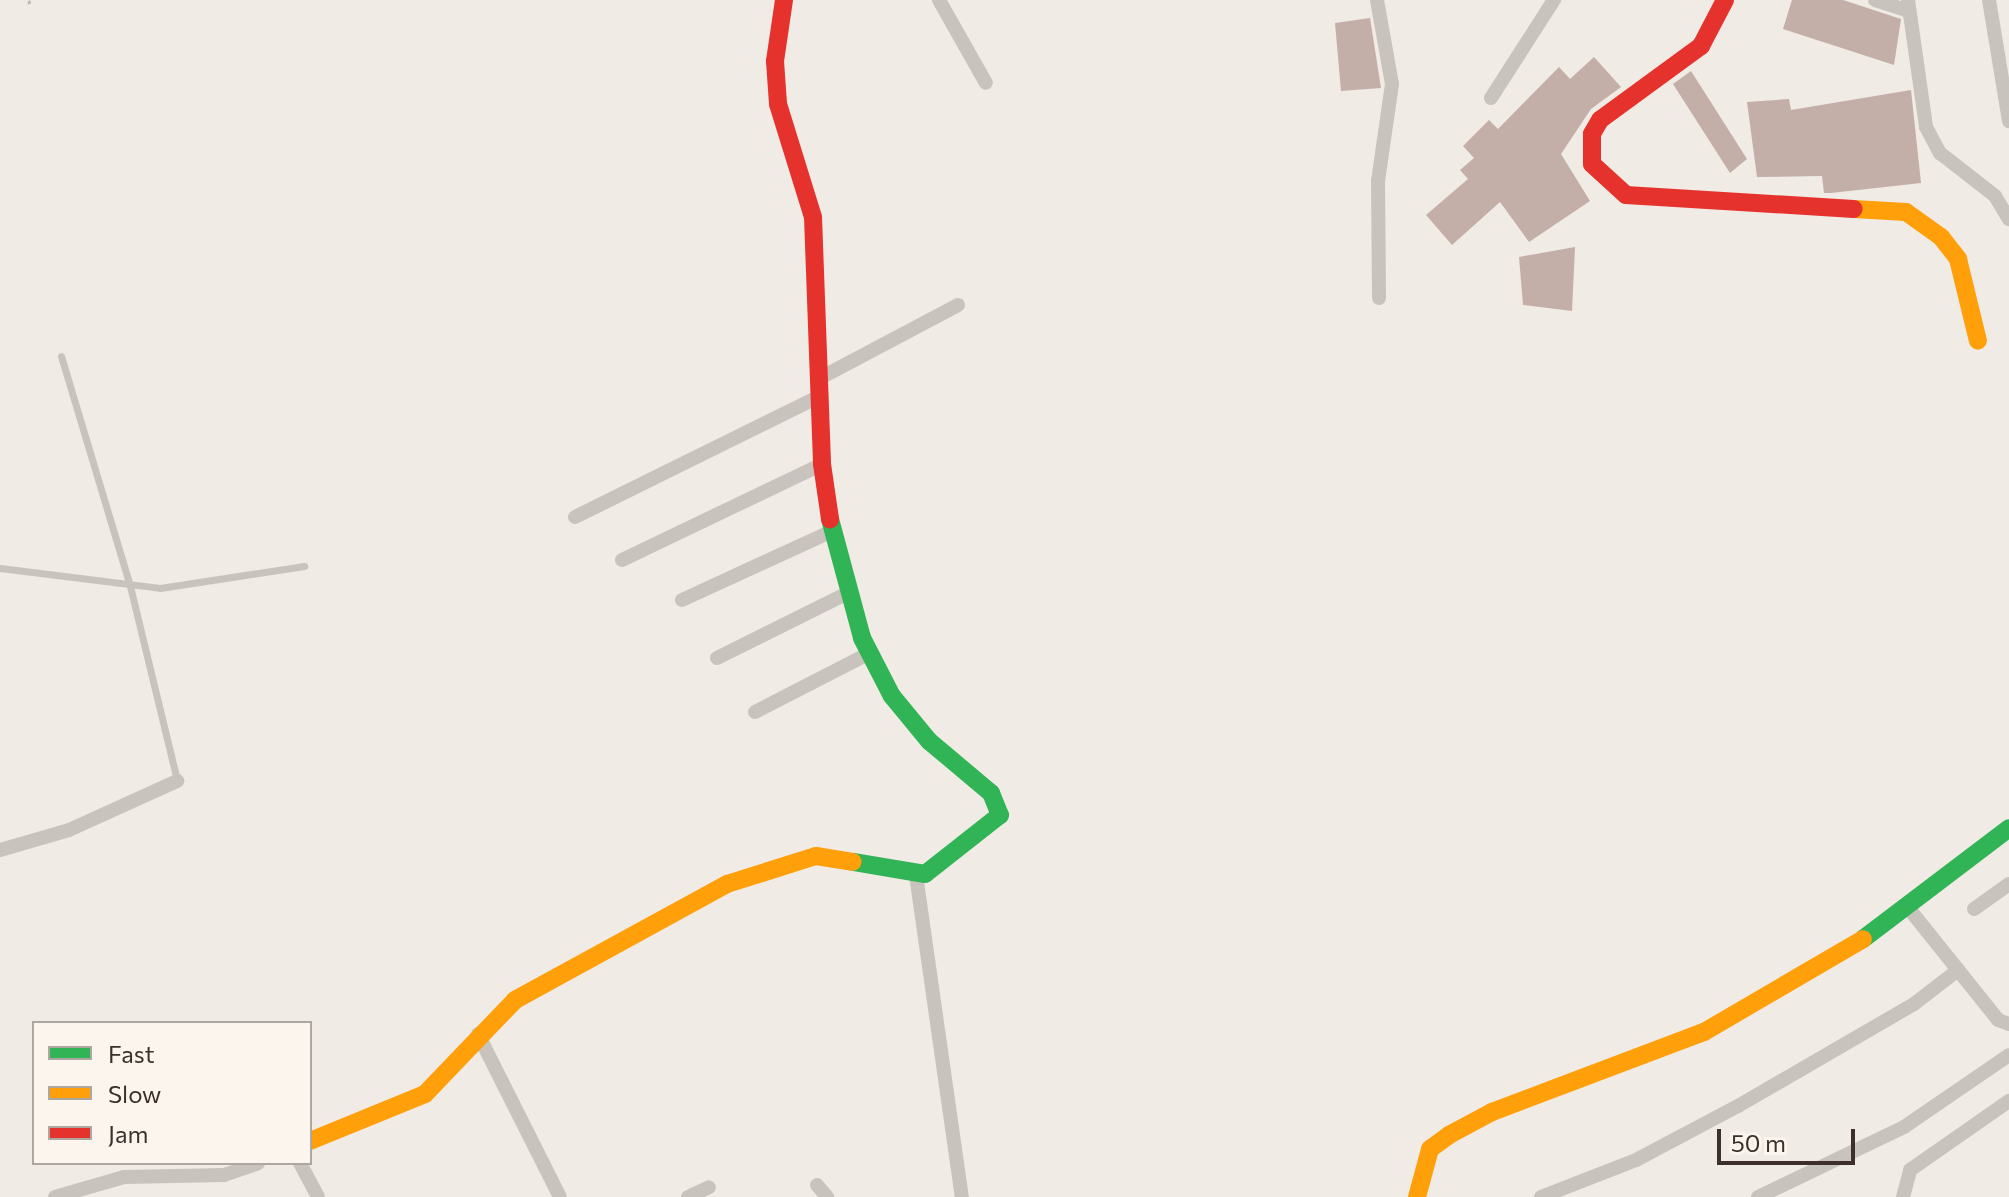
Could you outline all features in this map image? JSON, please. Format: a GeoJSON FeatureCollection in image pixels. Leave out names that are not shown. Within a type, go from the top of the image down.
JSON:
{"type":"FeatureCollection","features":[{"type":"Feature","properties":{"kind":"street"},"geometry":{"type":"LineString","coordinates":[[312,1140],[425,1094],[478,1034],[515,1000],[628,934],[770,866],[816,856],[916,875],[934,870],[1002,808],[929,741],[892,696],[870,653],[848,593],[832,531],[822,464],[822,386],[813,217],[778,104],[775,61],[784,0]]}},
{"type":"Feature","properties":{"kind":"street"},"geometry":{"type":"LineString","coordinates":[[939,0],[986,83]]}},
{"type":"Feature","properties":{"kind":"street"},"geometry":{"type":"LineString","coordinates":[[1377,0],[1392,84],[1378,181],[1379,298]]}},
{"type":"Feature","properties":{"kind":"street"},"geometry":{"type":"LineString","coordinates":[[1491,98],[1554,0]]}},
{"type":"Feature","properties":{"kind":"street"},"geometry":{"type":"LineString","coordinates":[[1725,0],[1701,46],[1600,120],[1592,134],[1592,164],[1626,195],[1906,212],[1941,237],[1958,259],[1978,341]]}},
{"type":"Feature","properties":{"kind":"street"},"geometry":{"type":"LineString","coordinates":[[1875,0],[1908,6],[1926,127],[1940,153],[1995,196],[2009,219]]}},
{"type":"Feature","properties":{"kind":"street"},"geometry":{"type":"LineString","coordinates":[[1989,0],[2006,87],[2009,121]]}},
{"type":"Feature","properties":{"kind":"street"},"geometry":{"type":"LineString","coordinates":[[1995,196],[2009,185]]}},
{"type":"Feature","properties":{"kind":"street"},"geometry":{"type":"LineString","coordinates":[[575,517],[822,386],[958,305]]}},
{"type":"Feature","properties":{"kind":"street"},"geometry":{"type":"LineString","coordinates":[[622,560],[822,464]]}},
{"type":"Feature","properties":{"kind":"street"},"geometry":{"type":"LineString","coordinates":[[682,600],[832,531]]}},
{"type":"Feature","properties":{"kind":"street"},"geometry":{"type":"LineString","coordinates":[[717,658],[848,593]]}},
{"type":"Feature","properties":{"kind":"street"},"geometry":{"type":"LineString","coordinates":[[755,712],[870,653]]}},
{"type":"Feature","properties":{"kind":"street"},"geometry":{"type":"LineString","coordinates":[[0,850],[69,830],[177,781]]}},
{"type":"Feature","properties":{"kind":"street"},"geometry":{"type":"LineString","coordinates":[[1417,1197],[1430,1149],[1457,1130],[1732,1018],[1842,955],[2009,828]]}},
{"type":"Feature","properties":{"kind":"street"},"geometry":{"type":"LineString","coordinates":[[916,875],[962,1197]]}},
{"type":"Feature","properties":{"kind":"street"},"geometry":{"type":"LineString","coordinates":[[1974,909],[2009,884]]}},
{"type":"Feature","properties":{"kind":"street"},"geometry":{"type":"LineString","coordinates":[[1906,905],[1998,1020],[2009,1024]]}},
{"type":"Feature","properties":{"kind":"street"},"geometry":{"type":"LineString","coordinates":[[1541,1197],[1636,1160],[1738,1106],[1889,1020],[1958,970]]}},
{"type":"Feature","properties":{"kind":"street"},"geometry":{"type":"LineString","coordinates":[[478,1034],[560,1197]]}},
{"type":"Feature","properties":{"kind":"street"},"geometry":{"type":"LineString","coordinates":[[1758,1197],[1904,1127],[2009,1055]]}},
{"type":"Feature","properties":{"kind":"street"},"geometry":{"type":"LineString","coordinates":[[1903,1197],[1910,1170],[2009,1101]]}},
{"type":"Feature","properties":{"kind":"street"},"geometry":{"type":"LineString","coordinates":[[55,1197],[124,1177],[224,1175],[252,1165]]}},
{"type":"Feature","properties":{"kind":"street"},"geometry":{"type":"LineString","coordinates":[[301,1165],[318,1197]]}},
{"type":"Feature","properties":{"kind":"street"},"geometry":{"type":"LineString","coordinates":[[817,1185],[827,1197]]}},
{"type":"Feature","properties":{"kind":"street"},"geometry":{"type":"LineString","coordinates":[[688,1197],[709,1187]]}},
{"type":"Feature","properties":{"kind":"lane"},"geometry":{"type":"LineString","coordinates":[[61,356],[130,586],[177,781]]}},
{"type":"Feature","properties":{"kind":"lane"},"geometry":{"type":"LineString","coordinates":[[0,568],[130,586],[210,583],[304,566]]}},
{"type":"Feature","properties":{"kind":"path"},"geometry":{"type":"LineString","coordinates":[[29,0],[30,7]]}},
{"type":"Feature","properties":{"kind":"building"},"geometry":{"type":"Polygon","coordinates":[[[1792,0],[1843,0],[1901,19],[1894,65],[1783,29],[1792,0]]]}},
{"type":"Feature","properties":{"kind":"building"},"geometry":{"type":"Polygon","coordinates":[[[1370,18],[1381,88],[1341,91],[1335,23],[1370,18]]]}},
{"type":"Feature","properties":{"kind":"building"},"geometry":{"type":"Polygon","coordinates":[[[1594,57],[1621,87],[1591,109],[1561,154],[1590,201],[1529,242],[1500,202],[1452,245],[1426,215],[1468,179],[1460,170],[1474,158],[1463,146],[1489,120],[1498,129],[1559,67],[1570,79],[1594,57]]]}},
{"type":"Feature","properties":{"kind":"building"},"geometry":{"type":"Polygon","coordinates":[[[1691,71],[1747,159],[1730,173],[1673,84],[1691,71]]]}},
{"type":"Feature","properties":{"kind":"building"},"geometry":{"type":"Polygon","coordinates":[[[1911,90],[1921,183],[1824,193],[1822,176],[1757,177],[1747,102],[1789,99],[1791,110],[1911,90]]]}},
{"type":"Feature","properties":{"kind":"building"},"geometry":{"type":"Polygon","coordinates":[[[1575,247],[1572,311],[1523,305],[1519,257],[1575,247]]]}},
{"type":"Feature","properties":{"kind":"traffic: fast"},"geometry":{"type":"LineString","coordinates":[[830,519],[862,638],[892,696],[929,741],[991,793],[1000,815],[925,874],[853,862]]}},
{"type":"Feature","properties":{"kind":"traffic: fast"},"geometry":{"type":"LineString","coordinates":[[1863,939],[2009,828]]}},
{"type":"Feature","properties":{"kind":"traffic: slow"},"geometry":{"type":"LineString","coordinates":[[1854,209],[1906,212],[1941,237],[1958,259],[1978,341]]}},
{"type":"Feature","properties":{"kind":"traffic: slow"},"geometry":{"type":"LineString","coordinates":[[312,1140],[425,1094],[515,1000],[727,884],[816,856],[853,862]]}},
{"type":"Feature","properties":{"kind":"traffic: slow"},"geometry":{"type":"LineString","coordinates":[[1417,1197],[1430,1149],[1449,1135],[1492,1112],[1704,1032],[1863,939]]}},
{"type":"Feature","properties":{"kind":"traffic: jam"},"geometry":{"type":"LineString","coordinates":[[784,0],[775,61],[778,104],[813,217],[822,464],[830,519]]}},
{"type":"Feature","properties":{"kind":"traffic: jam"},"geometry":{"type":"LineString","coordinates":[[1725,0],[1701,46],[1600,120],[1592,134],[1592,164],[1626,195],[1854,209]]}}]}
